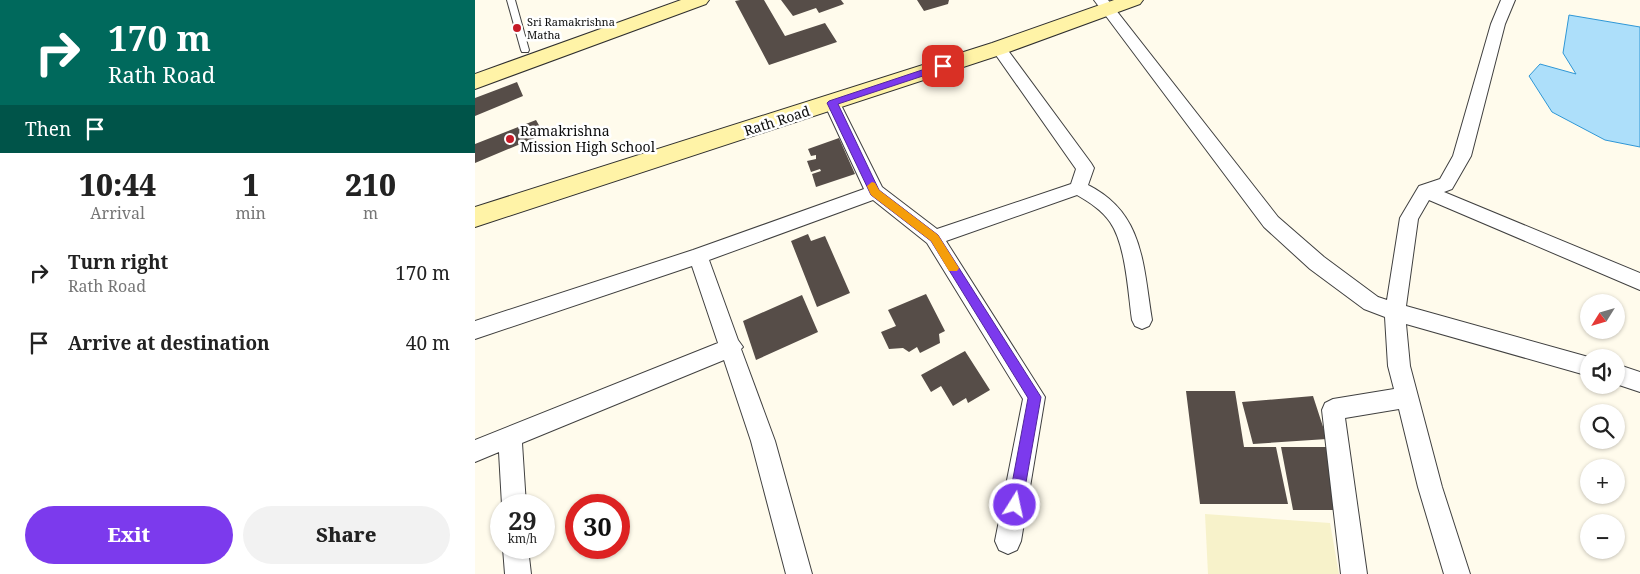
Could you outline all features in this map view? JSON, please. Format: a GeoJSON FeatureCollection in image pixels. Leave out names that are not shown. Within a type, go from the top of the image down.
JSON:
{"type":"FeatureCollection","features":[{"type":"Feature","properties":{"kind":"street"},"geometry":{"type":"LineString","coordinates":[[475,69],[665,0]]}},
{"type":"Feature","properties":{"kind":"street"},"geometry":{"type":"LineString","coordinates":[[475,82],[699,0]]}},
{"type":"Feature","properties":{"kind":"street","name":"Rath Road"},"geometry":{"type":"LineString","coordinates":[[475,217],[999,48],[1104,4],[1133,0]]}},
{"type":"Feature","properties":{"kind":"street"},"geometry":{"type":"LineString","coordinates":[[1457,574],[1430,487],[1399,366],[1395,312],[1409,218],[1425,191],[1446,184],[1462,156],[1498,24],[1508,0]]}},
{"type":"Feature","properties":{"kind":"street"},"geometry":{"type":"LineString","coordinates":[[1104,4],[1271,222],[1317,263],[1371,302],[1395,312],[1580,363]]}},
{"type":"Feature","properties":{"kind":"street"},"geometry":{"type":"LineString","coordinates":[[999,48],[1085,168],[1078,188]]}},
{"type":"Feature","properties":{"kind":"street"},"geometry":{"type":"LineString","coordinates":[[832,103],[875,192],[934,238],[1034,397],[1008,541]]}},
{"type":"Feature","properties":{"kind":"street"},"geometry":{"type":"LineString","coordinates":[[934,238],[1078,188],[1095,197],[1119,221],[1134,266],[1142,320]]}},
{"type":"Feature","properties":{"kind":"street"},"geometry":{"type":"LineString","coordinates":[[1425,191],[1640,282]]}},
{"type":"Feature","properties":{"kind":"street"},"geometry":{"type":"LineString","coordinates":[[475,330],[698,256],[875,192]]}},
{"type":"Feature","properties":{"kind":"street"},"geometry":{"type":"LineString","coordinates":[[698,256],[732,347],[763,441],[799,574]]}},
{"type":"Feature","properties":{"kind":"street"},"geometry":{"type":"LineString","coordinates":[[475,451],[732,347]]}},
{"type":"Feature","properties":{"kind":"street"},"geometry":{"type":"LineString","coordinates":[[1625,377],[1640,382]]}},
{"type":"Feature","properties":{"kind":"street"},"geometry":{"type":"LineString","coordinates":[[1354,574],[1333,410],[1407,397]]}},
{"type":"Feature","properties":{"kind":"street"},"geometry":{"type":"LineString","coordinates":[[510,437],[513,494]]}},
{"type":"Feature","properties":{"kind":"street"},"geometry":{"type":"LineString","coordinates":[[516,559],[517,574]]}},
{"type":"Feature","properties":{"kind":"lane"},"geometry":{"type":"LineString","coordinates":[[511,0],[525,50]]}},
{"type":"Feature","properties":{"kind":"shaded area"},"geometry":{"type":"Polygon","coordinates":[[[1205,514],[1330,523],[1339,574],[1208,574],[1205,514]]]}},
{"type":"Feature","properties":{"kind":"water"},"geometry":{"type":"Polygon","coordinates":[[[1569,15],[1640,27],[1640,147],[1605,140],[1552,112],[1529,76],[1540,64],[1576,74],[1563,53],[1569,15]]]}},
{"type":"Feature","properties":{"kind":"building"},"geometry":{"type":"Polygon","coordinates":[[[764,0],[785,36],[825,23],[837,42],[769,65],[735,1],[764,0]]]}},
{"type":"Feature","properties":{"kind":"building"},"geometry":{"type":"Polygon","coordinates":[[[781,0],[841,0],[844,4],[819,13],[816,8],[793,16],[781,0]]]}},
{"type":"Feature","properties":{"kind":"building"},"geometry":{"type":"Polygon","coordinates":[[[917,0],[949,0],[948,4],[924,11],[917,0]]]}},
{"type":"Feature","properties":{"kind":"building","name":"Ramakrishna Mission High School"},"geometry":{"type":"Polygon","coordinates":[[[517,82],[523,96],[475,116],[475,98],[517,82]]]}},
{"type":"Feature","properties":{"kind":"building","name":"Ramakrishna Mission High School"},"geometry":{"type":"Polygon","coordinates":[[[536,120],[544,134],[475,163],[475,144],[536,120]]]}},
{"type":"Feature","properties":{"kind":"building"},"geometry":{"type":"Polygon","coordinates":[[[839,138],[855,174],[816,187],[812,174],[821,171],[820,169],[811,172],[807,161],[816,159],[816,155],[811,156],[808,149],[839,138]]]}},
{"type":"Feature","properties":{"kind":"building"},"geometry":{"type":"Polygon","coordinates":[[[808,234],[811,241],[825,236],[850,293],[817,307],[791,241],[808,234]]]}},
{"type":"Feature","properties":{"kind":"building"},"geometry":{"type":"Polygon","coordinates":[[[926,294],[945,331],[939,334],[940,343],[920,353],[917,347],[909,352],[903,348],[889,349],[881,332],[896,326],[888,310],[926,294]]]}},
{"type":"Feature","properties":{"kind":"building"},"geometry":{"type":"Polygon","coordinates":[[[802,295],[818,332],[756,360],[743,321],[802,295]]]}},
{"type":"Feature","properties":{"kind":"building"},"geometry":{"type":"Polygon","coordinates":[[[965,351],[990,390],[968,403],[966,398],[953,406],[941,386],[931,392],[921,375],[965,351]]]}},
{"type":"Feature","properties":{"kind":"building"},"geometry":{"type":"Polygon","coordinates":[[[1186,391],[1235,391],[1244,447],[1276,447],[1288,504],[1200,504],[1186,391]]]}},
{"type":"Feature","properties":{"kind":"building"},"geometry":{"type":"Polygon","coordinates":[[[1313,396],[1327,439],[1253,444],[1242,402],[1313,396]]]}},
{"type":"Feature","properties":{"kind":"building"},"geometry":{"type":"Polygon","coordinates":[[[1281,447],[1327,447],[1342,510],[1293,510],[1281,447]]]}},
{"type":"Feature","properties":{"kind":"slow traffic"},"geometry":{"type":"LineString","coordinates":[[872,186],[875,192],[934,238],[953,268]]}},
{"type":"Feature","properties":{"kind":"place","name":"Sri Ramakrishna Matha"},"geometry":{"type":"Point","coordinates":[517,28]}},
{"type":"Feature","properties":{"kind":"place","name":"Ramakrishna Mission High School"},"geometry":{"type":"Point","coordinates":[510,139]}},
{"type":"Feature","properties":{"kind":"route"},"geometry":{"type":"LineString","coordinates":[[943,66],[832,103],[875,192],[934,238],[1034,397],[1015,505]]}}]}
